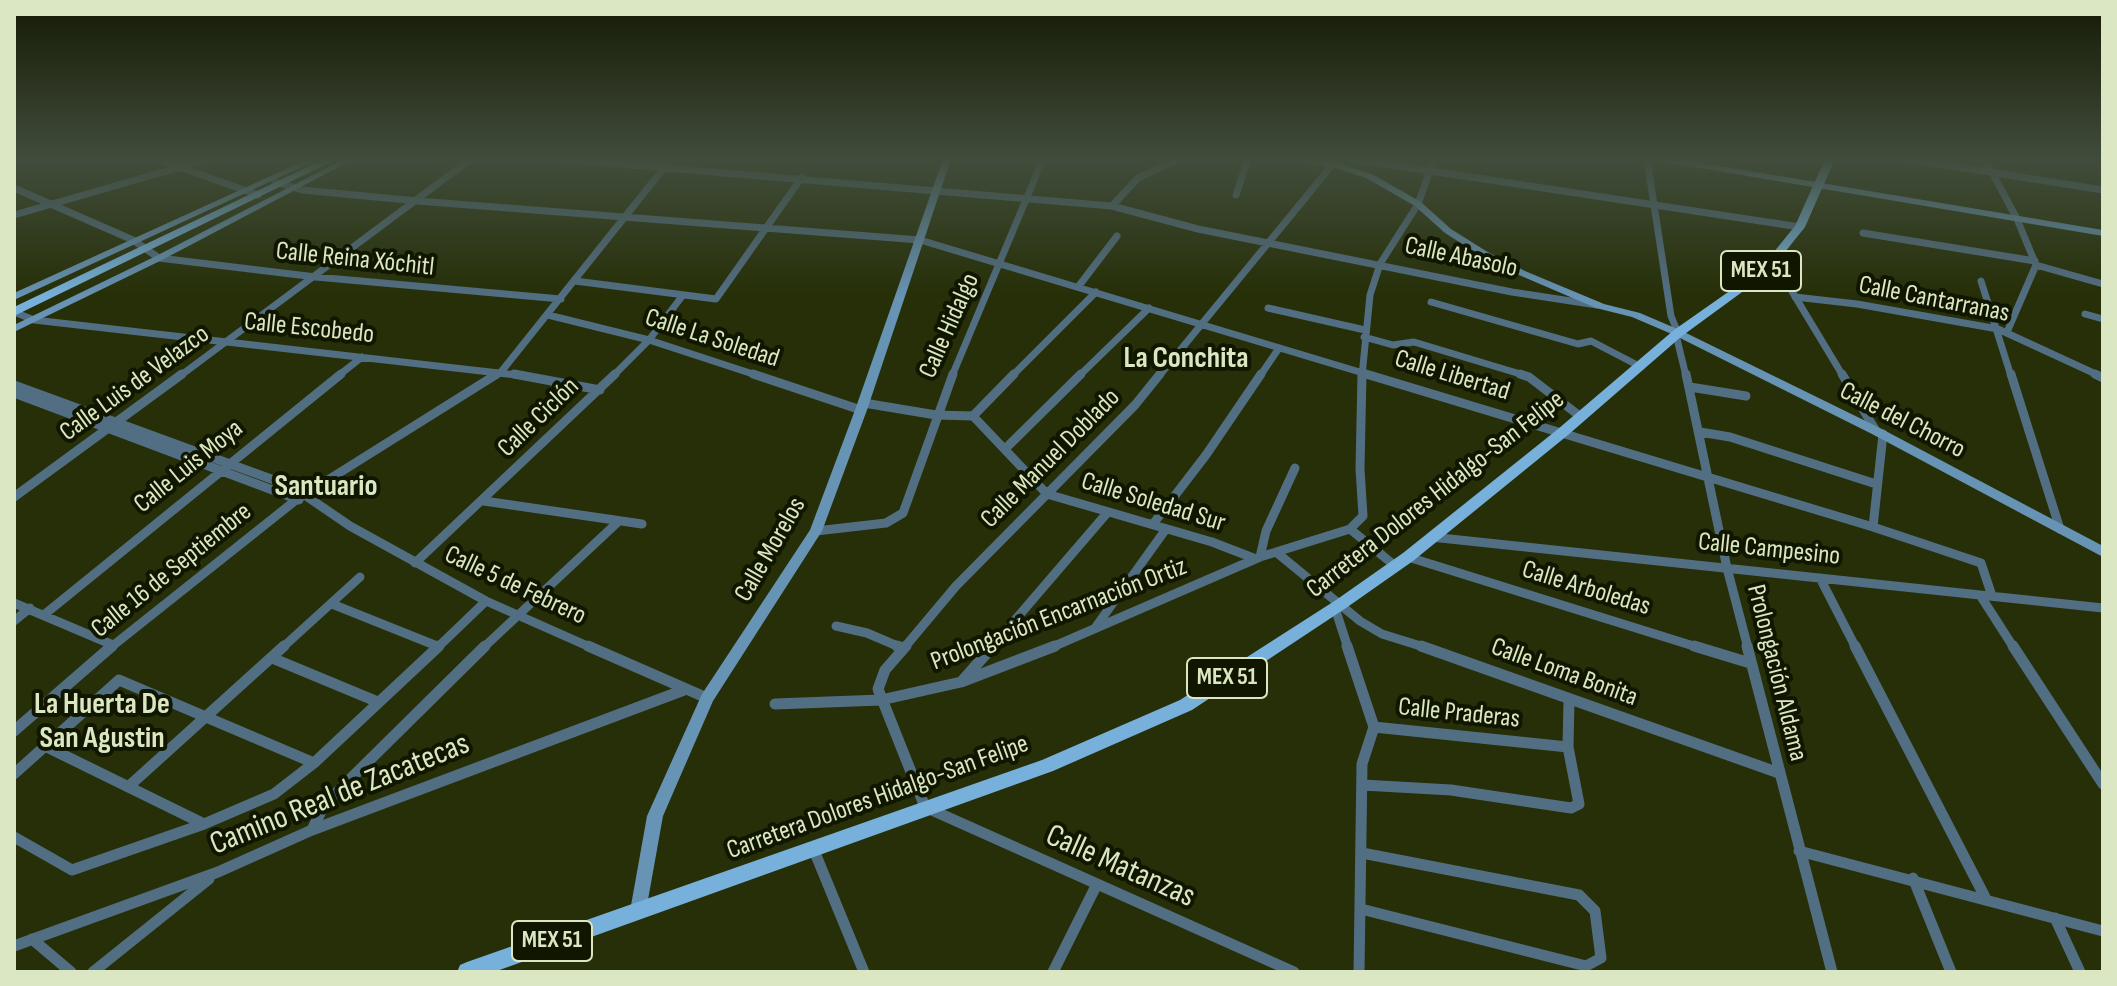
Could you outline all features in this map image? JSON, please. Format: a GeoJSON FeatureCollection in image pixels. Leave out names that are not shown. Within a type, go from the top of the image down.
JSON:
{"type":"FeatureCollection","features":[{"type":"Feature","properties":{"kind":"main road"},"geometry":{"type":"LineString","coordinates":[[14,312],[149,249],[231,205]]}},
{"type":"Feature","properties":{"kind":"main road","name":"Carretera Dolores Hidalgo-San Felipe"},"geometry":{"type":"LineString","coordinates":[[638,911],[1047,766],[1186,705],[1401,561],[1563,432],[1677,334],[1745,285],[1773,260],[1800,227],[1809,205]]}},
{"type":"Feature","properties":{"kind":"main road","name":"MEX 51"},"geometry":{"type":"LineString","coordinates":[[467,972],[638,911]]}},
{"type":"Feature","properties":{"kind":"street"},"geometry":{"type":"LineString","coordinates":[[14,213],[40,205]]}},
{"type":"Feature","properties":{"kind":"street"},"geometry":{"type":"LineString","coordinates":[[52,205],[137,242],[164,259]]}},
{"type":"Feature","properties":{"kind":"street"},"geometry":{"type":"LineString","coordinates":[[14,297],[225,205]]}},
{"type":"Feature","properties":{"kind":"street"},"geometry":{"type":"LineString","coordinates":[[14,329],[164,259],[248,205]]}},
{"type":"Feature","properties":{"kind":"street","name":"Calle Luis de Velazco"},"geometry":{"type":"LineString","coordinates":[[14,497],[413,205]]}},
{"type":"Feature","properties":{"kind":"street","name":"Calle Libertad"},"geometry":{"type":"LineString","coordinates":[[467,205],[920,240],[1563,432],[1981,563],[1986,596]]}},
{"type":"Feature","properties":{"kind":"street","name":"Calle 16 de Septiembre"},"geometry":{"type":"LineString","coordinates":[[14,731],[113,645],[303,499],[501,372],[634,205]]}},
{"type":"Feature","properties":{"kind":"street"},"geometry":{"type":"LineString","coordinates":[[575,281],[716,299],[783,205]]}},
{"type":"Feature","properties":{"kind":"street","name":"Calle Morelos"},"geometry":{"type":"LineString","coordinates":[[638,911],[655,816],[707,698],[816,531],[931,205]]}},
{"type":"Feature","properties":{"kind":"street","name":"Calle Hidalgo"},"geometry":{"type":"LineString","coordinates":[[816,531],[886,523],[903,513],[916,484],[919,463],[1025,205]]}},
{"type":"Feature","properties":{"kind":"street","name":"Calle Abasolo"},"geometry":{"type":"LineString","coordinates":[[1103,205],[1138,211],[1198,229],[1512,292],[1600,306],[1636,315],[1677,334]]}},
{"type":"Feature","properties":{"kind":"street","name":"Calle Manuel Doblado"},"geometry":{"type":"LineString","coordinates":[[881,700],[878,689],[885,670],[903,648],[956,586],[1135,405],[1299,205]]}},
{"type":"Feature","properties":{"kind":"street"},"geometry":{"type":"LineString","coordinates":[[1401,561],[1350,529],[1363,516],[1360,469],[1362,371],[1370,295],[1380,264],[1417,205]]}},
{"type":"Feature","properties":{"kind":"street"},"geometry":{"type":"LineString","coordinates":[[1419,205],[1448,231],[1483,253],[1600,306]]}},
{"type":"Feature","properties":{"kind":"street"},"geometry":{"type":"LineString","coordinates":[[1654,205],[1800,227]]}},
{"type":"Feature","properties":{"kind":"street","name":"Prolongación Aldama"},"geometry":{"type":"LineString","coordinates":[[1654,205],[1671,316],[1690,387],[1727,568],[1832,972]]}},
{"type":"Feature","properties":{"kind":"street"},"geometry":{"type":"LineString","coordinates":[[1935,205],[2103,233]]}},
{"type":"Feature","properties":{"kind":"street"},"geometry":{"type":"LineString","coordinates":[[2003,330],[2036,263],[2009,205]]}},
{"type":"Feature","properties":{"kind":"street"},"geometry":{"type":"LineString","coordinates":[[1863,233],[2036,263],[2103,284]]}},
{"type":"Feature","properties":{"kind":"street"},"geometry":{"type":"LineString","coordinates":[[1077,286],[1117,236]]}},
{"type":"Feature","properties":{"kind":"street","name":"Calle Reina Xóchitl"},"geometry":{"type":"LineString","coordinates":[[164,259],[316,277],[561,299]]}},
{"type":"Feature","properties":{"kind":"street"},"geometry":{"type":"LineString","coordinates":[[1773,260],[1879,432],[1873,527]]}},
{"type":"Feature","properties":{"kind":"street"},"geometry":{"type":"LineString","coordinates":[[1981,281],[2003,330],[2060,529]]}},
{"type":"Feature","properties":{"kind":"street"},"geometry":{"type":"LineString","coordinates":[[971,416],[1096,292]]}},
{"type":"Feature","properties":{"kind":"street","name":"Calle Ciclón"},"geometry":{"type":"LineString","coordinates":[[415,563],[600,390],[649,340],[683,295]]}},
{"type":"Feature","properties":{"kind":"street","name":"Calle Cantarranas"},"geometry":{"type":"LineString","coordinates":[[1795,297],[1886,308],[2003,330],[2103,378]]}},
{"type":"Feature","properties":{"kind":"street"},"geometry":{"type":"LineString","coordinates":[[1431,302],[1578,344],[1591,341],[1641,367]]}},
{"type":"Feature","properties":{"kind":"street"},"geometry":{"type":"LineString","coordinates":[[1005,449],[1149,308]]}},
{"type":"Feature","properties":{"kind":"street"},"geometry":{"type":"LineString","coordinates":[[1268,308],[1365,334],[1393,345],[1414,342],[1529,377],[1581,417]]}},
{"type":"Feature","properties":{"kind":"street","name":"Calle Escobedo"},"geometry":{"type":"LineString","coordinates":[[14,312],[34,320],[501,372],[600,390]]}},
{"type":"Feature","properties":{"kind":"street"},"geometry":{"type":"LineString","coordinates":[[2085,314],[2103,319]]}},
{"type":"Feature","properties":{"kind":"street","name":"Calle La Soledad"},"geometry":{"type":"LineString","coordinates":[[548,315],[649,340],[862,407],[971,416]]}},
{"type":"Feature","properties":{"kind":"street","name":"Calle del Chorro"},"geometry":{"type":"LineString","coordinates":[[1677,334],[1879,432],[2103,552]]}},
{"type":"Feature","properties":{"kind":"street"},"geometry":{"type":"LineString","coordinates":[[1153,524],[1206,455],[1279,348]]}},
{"type":"Feature","properties":{"kind":"street","name":"Calle Luis Moya"},"geometry":{"type":"LineString","coordinates":[[45,614],[220,469],[362,357]]}},
{"type":"Feature","properties":{"kind":"street","name":"Calle 5 de Febrero"},"geometry":{"type":"LineString","coordinates":[[14,385],[56,404]]}},
{"type":"Feature","properties":{"kind":"street"},"geometry":{"type":"LineString","coordinates":[[1690,387],[1746,396]]}},
{"type":"Feature","properties":{"kind":"street","name":"Calle 5 de Febrero"},"geometry":{"type":"LineString","coordinates":[[14,393],[114,424],[220,469],[303,499]]}},
{"type":"Feature","properties":{"kind":"street","name":"Calle Soledad Sur"},"geometry":{"type":"LineString","coordinates":[[971,416],[1047,494],[1258,558]]}},
{"type":"Feature","properties":{"kind":"street"},"geometry":{"type":"LineString","coordinates":[[1700,432],[1730,437],[1876,484]]}},
{"type":"Feature","properties":{"kind":"street","name":"Calle 5 de Febrero"},"geometry":{"type":"LineString","coordinates":[[169,445],[229,462],[303,499],[486,601],[707,698]]}},
{"type":"Feature","properties":{"kind":"street"},"geometry":{"type":"LineString","coordinates":[[1258,558],[1266,531],[1295,468]]}},
{"type":"Feature","properties":{"kind":"street"},"geometry":{"type":"LineString","coordinates":[[484,501],[642,524]]}},
{"type":"Feature","properties":{"kind":"street"},"geometry":{"type":"LineString","coordinates":[[961,682],[1107,513]]}},
{"type":"Feature","properties":{"kind":"street"},"geometry":{"type":"LineString","coordinates":[[312,830],[324,805],[518,613],[619,521]]}},
{"type":"Feature","properties":{"kind":"street"},"geometry":{"type":"LineString","coordinates":[[1093,631],[1166,529]]}},
{"type":"Feature","properties":{"kind":"street","name":"Prolongación Encarnación Ortiz"},"geometry":{"type":"LineString","coordinates":[[775,704],[881,700],[961,682],[1093,631],[1258,558],[1350,529]]}},
{"type":"Feature","properties":{"kind":"street","name":"Calle Campesino"},"geometry":{"type":"LineString","coordinates":[[1431,537],[2103,608]]}},
{"type":"Feature","properties":{"kind":"street"},"geometry":{"type":"LineString","coordinates":[[1276,552],[1338,606]]}},
{"type":"Feature","properties":{"kind":"street","name":"Calle Arboledas"},"geometry":{"type":"LineString","coordinates":[[1401,561],[1750,663]]}},
{"type":"Feature","properties":{"kind":"street"},"geometry":{"type":"LineString","coordinates":[[128,787],[360,577]]}},
{"type":"Feature","properties":{"kind":"street"},"geometry":{"type":"LineString","coordinates":[[1820,578],[1985,897]]}},
{"type":"Feature","properties":{"kind":"street"},"geometry":{"type":"LineString","coordinates":[[1986,596],[2103,784]]}},
{"type":"Feature","properties":{"kind":"street"},"geometry":{"type":"LineString","coordinates":[[14,837],[72,870],[204,824],[274,794],[314,763],[486,601]]}},
{"type":"Feature","properties":{"kind":"street"},"geometry":{"type":"LineString","coordinates":[[14,603],[113,645]]}},
{"type":"Feature","properties":{"kind":"street"},"geometry":{"type":"LineString","coordinates":[[332,604],[437,646]]}},
{"type":"Feature","properties":{"kind":"street","name":"Calle Loma Bonita"},"geometry":{"type":"LineString","coordinates":[[1338,606],[1382,634],[1442,652],[1779,773]]}},
{"type":"Feature","properties":{"kind":"street","name":"Calle Praderas"},"geometry":{"type":"LineString","coordinates":[[1338,606],[1374,727],[1568,747]]}},
{"type":"Feature","properties":{"kind":"street"},"geometry":{"type":"LineString","coordinates":[[14,621],[30,608]]}},
{"type":"Feature","properties":{"kind":"street"},"geometry":{"type":"LineString","coordinates":[[836,626],[867,633],[903,648]]}},
{"type":"Feature","properties":{"kind":"street"},"geometry":{"type":"LineString","coordinates":[[272,658],[378,702]]}},
{"type":"Feature","properties":{"kind":"street"},"geometry":{"type":"LineString","coordinates":[[14,774],[119,680],[314,763]]}},
{"type":"Feature","properties":{"kind":"street","name":"Camino Real de Zacatecas"},"geometry":{"type":"LineString","coordinates":[[14,946],[218,872],[312,830],[684,690]]}},
{"type":"Feature","properties":{"kind":"street"},"geometry":{"type":"LineString","coordinates":[[881,700],[925,807]]}},
{"type":"Feature","properties":{"kind":"street"},"geometry":{"type":"LineString","coordinates":[[1363,785],[1451,790],[1571,808],[1579,804],[1568,747],[1569,700]]}},
{"type":"Feature","properties":{"kind":"street"},"geometry":{"type":"LineString","coordinates":[[1359,972],[1362,764],[1374,727]]}},
{"type":"Feature","properties":{"kind":"street"},"geometry":{"type":"LineString","coordinates":[[45,746],[204,824]]}},
{"type":"Feature","properties":{"kind":"street","name":"Calle Matanzas"},"geometry":{"type":"LineString","coordinates":[[925,807],[1294,972]]}},
{"type":"Feature","properties":{"kind":"street"},"geometry":{"type":"LineString","coordinates":[[813,848],[864,972]]}},
{"type":"Feature","properties":{"kind":"street"},"geometry":{"type":"LineString","coordinates":[[1799,851],[1913,878],[2103,931]]}},
{"type":"Feature","properties":{"kind":"street"},"geometry":{"type":"LineString","coordinates":[[1361,909],[1586,966],[1601,958],[1595,911],[1579,895],[1362,853]]}},
{"type":"Feature","properties":{"kind":"street"},"geometry":{"type":"LineString","coordinates":[[93,972],[218,872]]}},
{"type":"Feature","properties":{"kind":"street"},"geometry":{"type":"LineString","coordinates":[[1913,878],[1951,972]]}},
{"type":"Feature","properties":{"kind":"street"},"geometry":{"type":"LineString","coordinates":[[1053,972],[1096,886]]}},
{"type":"Feature","properties":{"kind":"street"},"geometry":{"type":"LineString","coordinates":[[2055,918],[2080,972]]}},
{"type":"Feature","properties":{"kind":"street"},"geometry":{"type":"LineString","coordinates":[[32,939],[71,972]]}},
{"type":"Feature","properties":{"kind":"district","name":"La Conchita"},"geometry":{"type":"Point","coordinates":[1186,359]}},
{"type":"Feature","properties":{"kind":"district","name":"Santuario"},"geometry":{"type":"Point","coordinates":[326,487]}},
{"type":"Feature","properties":{"kind":"district","name":"La Huerta De San Agustin"},"geometry":{"type":"Point","coordinates":[102,722]}}]}
